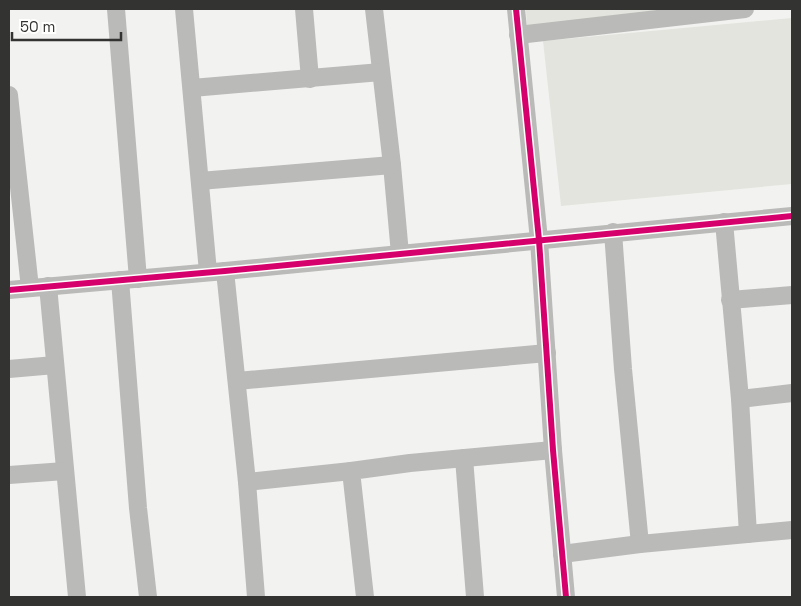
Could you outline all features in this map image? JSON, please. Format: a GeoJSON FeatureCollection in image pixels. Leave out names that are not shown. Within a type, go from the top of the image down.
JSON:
{"type":"FeatureCollection","features":[{"type":"Feature","properties":{"kind":"street"},"geometry":{"type":"LineString","coordinates":[[116,9],[138,279]]}},
{"type":"Feature","properties":{"kind":"street"},"geometry":{"type":"LineString","coordinates":[[184,9],[200,181],[237,381],[256,597]]}},
{"type":"Feature","properties":{"kind":"street"},"geometry":{"type":"LineString","coordinates":[[304,9],[310,79]]}},
{"type":"Feature","properties":{"kind":"street"},"geometry":{"type":"LineString","coordinates":[[374,9],[400,254]]}},
{"type":"Feature","properties":{"kind":"street"},"geometry":{"type":"LineString","coordinates":[[516,9],[539,240],[553,450],[566,597]]}},
{"type":"Feature","properties":{"kind":"street"},"geometry":{"type":"LineString","coordinates":[[518,35],[745,9]]}},
{"type":"Feature","properties":{"kind":"street"},"geometry":{"type":"LineString","coordinates":[[192,88],[381,72]]}},
{"type":"Feature","properties":{"kind":"street"},"geometry":{"type":"LineString","coordinates":[[9,95],[12,168],[30,288]]}},
{"type":"Feature","properties":{"kind":"street"},"geometry":{"type":"LineString","coordinates":[[200,181],[392,165]]}},
{"type":"Feature","properties":{"kind":"street"},"geometry":{"type":"LineString","coordinates":[[9,290],[216,272],[792,216]]}},
{"type":"Feature","properties":{"kind":"street"},"geometry":{"type":"LineString","coordinates":[[724,222],[740,398],[748,534]]}},
{"type":"Feature","properties":{"kind":"street"},"geometry":{"type":"LineString","coordinates":[[613,232],[623,369],[640,544]]}},
{"type":"Feature","properties":{"kind":"street"},"geometry":{"type":"LineString","coordinates":[[120,280],[138,508],[148,597]]}},
{"type":"Feature","properties":{"kind":"street"},"geometry":{"type":"LineString","coordinates":[[48,286],[77,597]]}},
{"type":"Feature","properties":{"kind":"street"},"geometry":{"type":"LineString","coordinates":[[730,300],[792,295]]}},
{"type":"Feature","properties":{"kind":"street"},"geometry":{"type":"LineString","coordinates":[[237,381],[547,352]]}},
{"type":"Feature","properties":{"kind":"street"},"geometry":{"type":"LineString","coordinates":[[9,369],[55,366]]}},
{"type":"Feature","properties":{"kind":"street"},"geometry":{"type":"LineString","coordinates":[[740,398],[792,393]]}},
{"type":"Feature","properties":{"kind":"street"},"geometry":{"type":"LineString","coordinates":[[247,482],[553,450]]}},
{"type":"Feature","properties":{"kind":"street"},"geometry":{"type":"LineString","coordinates":[[464,458],[475,597]]}},
{"type":"Feature","properties":{"kind":"street"},"geometry":{"type":"LineString","coordinates":[[9,475],[65,471]]}},
{"type":"Feature","properties":{"kind":"street"},"geometry":{"type":"LineString","coordinates":[[351,471],[365,597]]}},
{"type":"Feature","properties":{"kind":"street"},"geometry":{"type":"LineString","coordinates":[[562,554],[640,544],[792,530]]}},
{"type":"Feature","properties":{"kind":"shaded area"},"geometry":{"type":"Polygon","coordinates":[[[526,9],[670,9],[527,27],[526,9]]]}},
{"type":"Feature","properties":{"kind":"shaded area"},"geometry":{"type":"Polygon","coordinates":[[[792,18],[792,184],[561,206],[543,41],[792,18]]]}},
{"type":"Feature","properties":{"kind":"cycle path"},"geometry":{"type":"LineString","coordinates":[[516,9],[539,240],[553,450],[566,597]]}},
{"type":"Feature","properties":{"kind":"cycle path"},"geometry":{"type":"LineString","coordinates":[[9,290],[792,216]]}}]}
